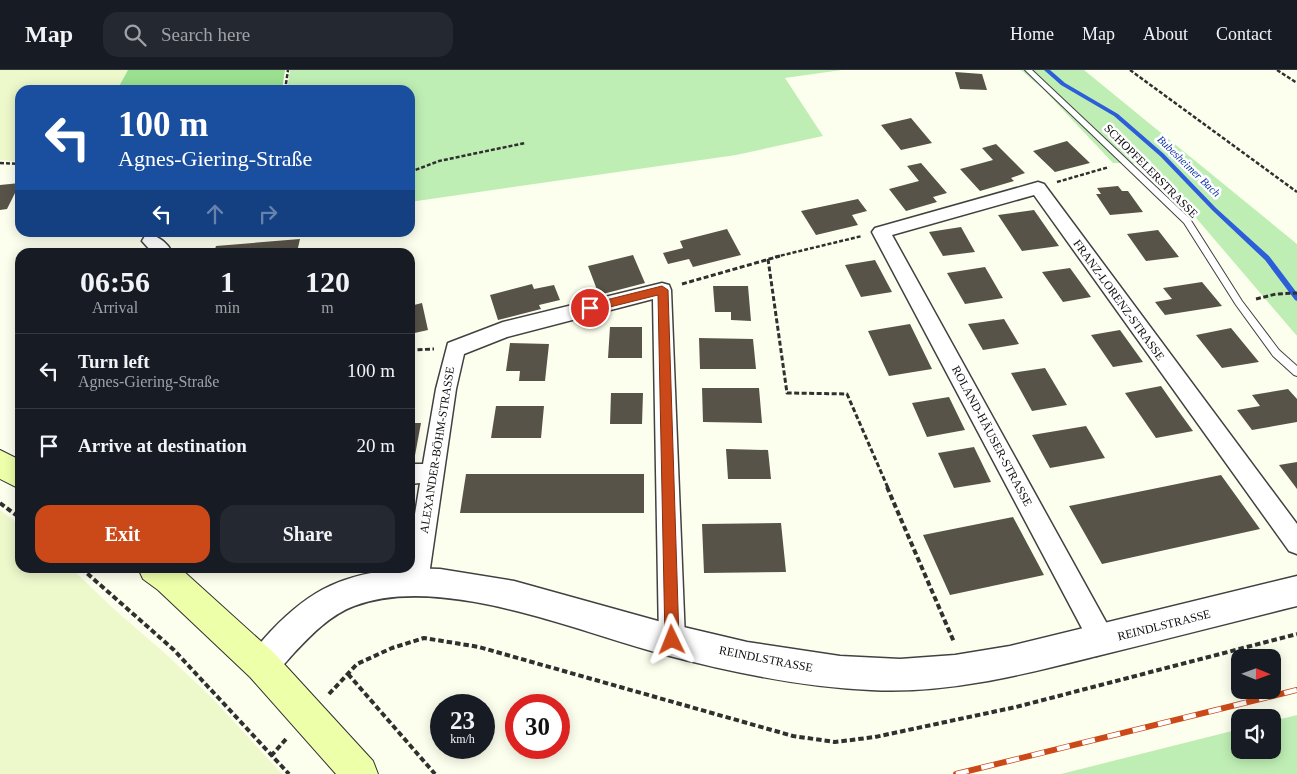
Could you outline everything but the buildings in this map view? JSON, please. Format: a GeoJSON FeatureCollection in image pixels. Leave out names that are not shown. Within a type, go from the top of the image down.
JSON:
{"type":"FeatureCollection","features":[{"type":"Feature","properties":{"kind":"main road"},"geometry":{"type":"LineString","coordinates":[[0,463],[15,473]]}},
{"type":"Feature","properties":{"kind":"main road"},"geometry":{"type":"LineString","coordinates":[[161,573],[262,665],[360,774]]}},
{"type":"Feature","properties":{"kind":"street"},"geometry":{"type":"LineString","coordinates":[[881,232],[1038,188]]}},
{"type":"Feature","properties":{"kind":"street","name":"FRANZ-LORENZ-STRASSE"},"geometry":{"type":"LineString","coordinates":[[1038,188],[1297,543]]}},
{"type":"Feature","properties":{"kind":"street","name":"ROLAND-HÄUSER-STRASSE"},"geometry":{"type":"LineString","coordinates":[[881,232],[1102,640]]}},
{"type":"Feature","properties":{"kind":"street"},"geometry":{"type":"LineString","coordinates":[[662,290],[672,640]]}},
{"type":"Feature","properties":{"kind":"street","name":"ALEXANDER-BÖHM-STRASSE"},"geometry":{"type":"LineString","coordinates":[[416,582],[446,389],[455,349],[503,330],[662,290]]}},
{"type":"Feature","properties":{"kind":"street"},"geometry":{"type":"LineString","coordinates":[[415,474],[433,474]]}},
{"type":"Feature","properties":{"kind":"street","name":"REINDLSTRASSE"},"geometry":{"type":"LineString","coordinates":[[262,665],[300,622],[332,599],[367,587],[416,582],[479,588],[672,640],[774,663],[832,671],[901,675],[966,670],[1010,662],[1297,591]]}},
{"type":"Feature","properties":{"kind":"lane","name":"SCHOPFELERSTRASSE"},"geometry":{"type":"LineString","coordinates":[[1028,70],[1187,221],[1239,303],[1270,346],[1297,372]]}},
{"type":"Feature","properties":{"kind":"path"},"geometry":{"type":"LineString","coordinates":[[286,85],[288,70]]}},
{"type":"Feature","properties":{"kind":"path"},"geometry":{"type":"LineString","coordinates":[[1130,70],[1297,192]]}},
{"type":"Feature","properties":{"kind":"path"},"geometry":{"type":"LineString","coordinates":[[1277,70],[1297,83]]}},
{"type":"Feature","properties":{"kind":"path"},"geometry":{"type":"LineString","coordinates":[[415,170],[439,161],[525,143]]}},
{"type":"Feature","properties":{"kind":"path"},"geometry":{"type":"LineString","coordinates":[[0,163],[15,164]]}},
{"type":"Feature","properties":{"kind":"path"},"geometry":{"type":"LineString","coordinates":[[1038,188],[1125,163]]}},
{"type":"Feature","properties":{"kind":"path"},"geometry":{"type":"LineString","coordinates":[[662,290],[768,259],[881,232]]}},
{"type":"Feature","properties":{"kind":"path"},"geometry":{"type":"LineString","coordinates":[[768,259],[787,392],[847,394],[966,670]]}},
{"type":"Feature","properties":{"kind":"path"},"geometry":{"type":"LineString","coordinates":[[1276,294],[1297,293]]}},
{"type":"Feature","properties":{"kind":"path"},"geometry":{"type":"LineString","coordinates":[[0,503],[15,514]]}},
{"type":"Feature","properties":{"kind":"path"},"geometry":{"type":"LineString","coordinates":[[87,573],[174,650],[289,774]]}},
{"type":"Feature","properties":{"kind":"path"},"geometry":{"type":"LineString","coordinates":[[348,674],[435,774]]}},
{"type":"Feature","properties":{"kind":"green space"},"geometry":{"type":"Polygon","coordinates":[[[0,70],[128,70],[120,85],[15,85],[15,162],[0,160],[0,70]]]}},
{"type":"Feature","properties":{"kind":"green space"},"geometry":{"type":"Polygon","coordinates":[[[128,70],[285,70],[283,85],[120,85],[128,70]]]}},
{"type":"Feature","properties":{"kind":"green space"},"geometry":{"type":"Polygon","coordinates":[[[290,70],[842,70],[785,78],[823,136],[736,155],[415,201],[415,85],[288,85],[290,70]]]}},
{"type":"Feature","properties":{"kind":"green space"},"geometry":{"type":"Polygon","coordinates":[[[1021,70],[1084,70],[1297,244],[1297,336],[1150,164],[1113,163],[1044,90],[1021,70]]]}},
{"type":"Feature","properties":{"kind":"green space"},"geometry":{"type":"Polygon","coordinates":[[[0,510],[15,521],[15,573],[76,573],[214,700],[282,774],[0,774],[0,510]]]}},
{"type":"Feature","properties":{"kind":"green space"},"geometry":{"type":"Polygon","coordinates":[[[1297,715],[1297,774],[1061,774],[1231,731],[1231,759],[1281,759],[1281,719],[1297,715]]]}},
{"type":"Feature","properties":{"kind":"waterway","name":"Bubesheimer Bach"},"geometry":{"type":"LineString","coordinates":[[1047,70],[1063,84],[1116,115],[1162,155],[1214,209],[1267,258],[1297,298]]}},
{"type":"Feature","properties":{"kind":"railway"},"geometry":{"type":"LineString","coordinates":[[956,774],[1297,690]]}},
{"type":"Feature","properties":{"kind":"route"},"geometry":{"type":"LineString","coordinates":[[590,308],[662,290],[672,640]]}}]}
